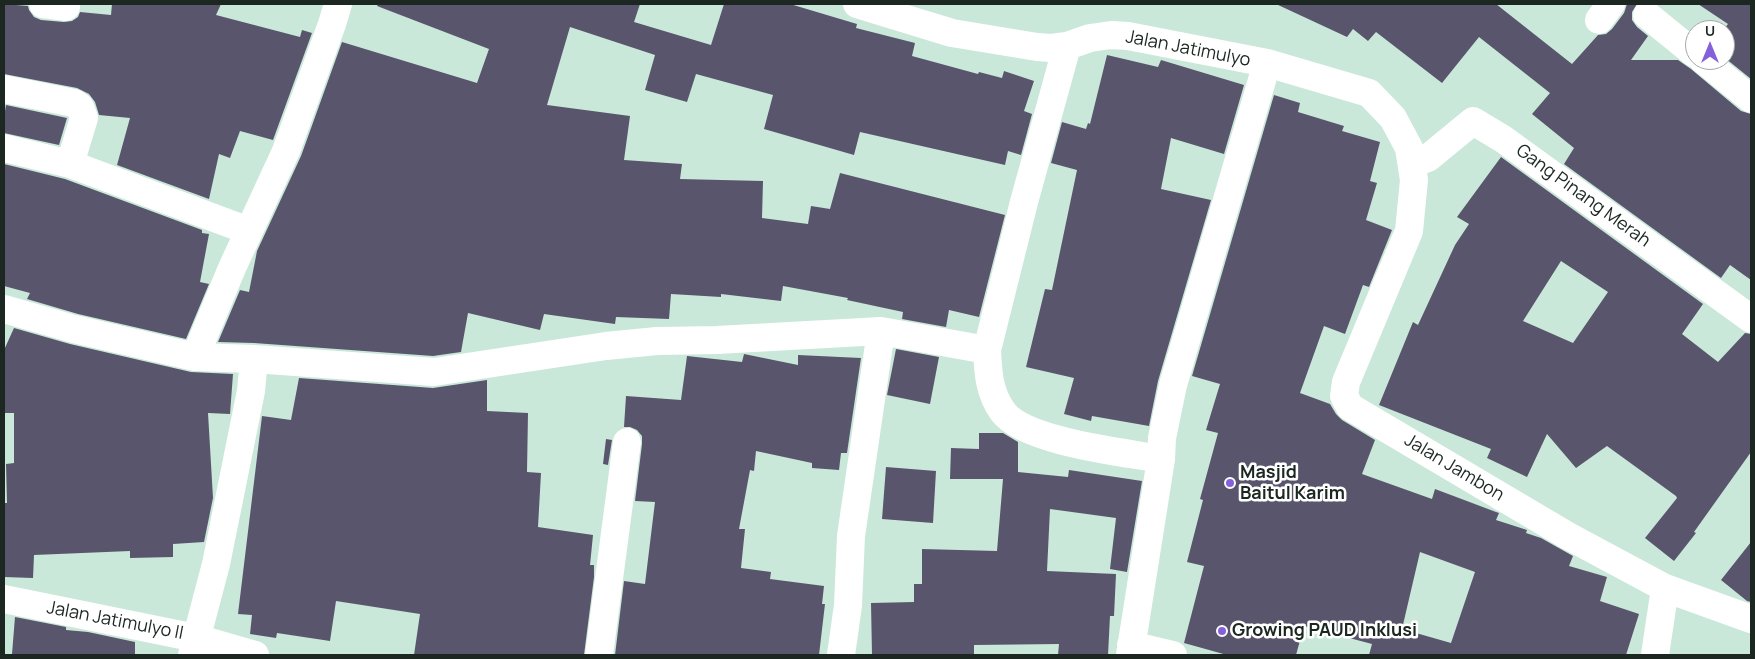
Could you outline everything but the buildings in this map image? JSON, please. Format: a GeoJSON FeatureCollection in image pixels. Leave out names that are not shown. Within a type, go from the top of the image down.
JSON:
{"type":"FeatureCollection","features":[{"type":"Feature","properties":{"kind":"street"},"geometry":{"type":"LineString","coordinates":[[195,357],[286,151],[338,4]]}},
{"type":"Feature","properties":{"kind":"street","name":"Jalan Jatimulyo"},"geometry":{"type":"LineString","coordinates":[[857,4],[952,33],[1037,47],[1067,46],[1090,38],[1111,35],[1128,36],[1267,63],[1369,93],[1393,118],[1409,148],[1414,180],[1409,232]]}},
{"type":"Feature","properties":{"kind":"street"},"geometry":{"type":"LineString","coordinates":[[1647,16],[1685,46]]}},
{"type":"Feature","properties":{"kind":"street"},"geometry":{"type":"LineString","coordinates":[[1067,46],[1024,202],[987,350],[989,386],[1003,412],[1019,425],[1054,439],[1161,459]]}},
{"type":"Feature","properties":{"kind":"street"},"geometry":{"type":"LineString","coordinates":[[1173,655],[1130,650],[1161,459],[1162,438],[1172,385],[1267,63]]}},
{"type":"Feature","properties":{"kind":"street"},"geometry":{"type":"LineString","coordinates":[[1715,70],[1751,99]]}},
{"type":"Feature","properties":{"kind":"street"},"geometry":{"type":"LineString","coordinates":[[4,89],[76,103],[80,107],[84,118],[70,164]]}},
{"type":"Feature","properties":{"kind":"street","name":"Gang Pinang Merah"},"geometry":{"type":"LineString","coordinates":[[1412,164],[1428,158],[1473,121],[1511,144],[1751,319]]}},
{"type":"Feature","properties":{"kind":"street"},"geometry":{"type":"LineString","coordinates":[[4,148],[70,164],[249,232]]}},
{"type":"Feature","properties":{"kind":"street","name":"Jalan Jambon"},"geometry":{"type":"LineString","coordinates":[[1409,232],[1346,382],[1344,396],[1350,407],[1568,536],[1665,588],[1751,620]]}},
{"type":"Feature","properties":{"kind":"street"},"geometry":{"type":"LineString","coordinates":[[4,309],[74,330],[195,357],[254,359],[434,372],[606,346],[649,342],[881,331],[987,350]]}},
{"type":"Feature","properties":{"kind":"street"},"geometry":{"type":"LineString","coordinates":[[841,655],[848,605],[851,536],[881,331]]}},
{"type":"Feature","properties":{"kind":"street"},"geometry":{"type":"LineString","coordinates":[[194,646],[216,564],[251,392],[254,359]]}},
{"type":"Feature","properties":{"kind":"street"},"geometry":{"type":"LineString","coordinates":[[599,655],[627,442]]}},
{"type":"Feature","properties":{"kind":"street"},"geometry":{"type":"LineString","coordinates":[[1655,655],[1665,588]]}},
{"type":"Feature","properties":{"kind":"street","name":"Jalan Jatimulyo II"},"geometry":{"type":"LineString","coordinates":[[4,599],[194,646],[255,655]]}},
{"type":"Feature","properties":{"kind":"place","name":"Masjid Baitul Karim"},"geometry":{"type":"Point","coordinates":[1230,483]}},
{"type":"Feature","properties":{"kind":"place","name":"Growing PAUD Inklusi"},"geometry":{"type":"Point","coordinates":[1222,631]}}]}
